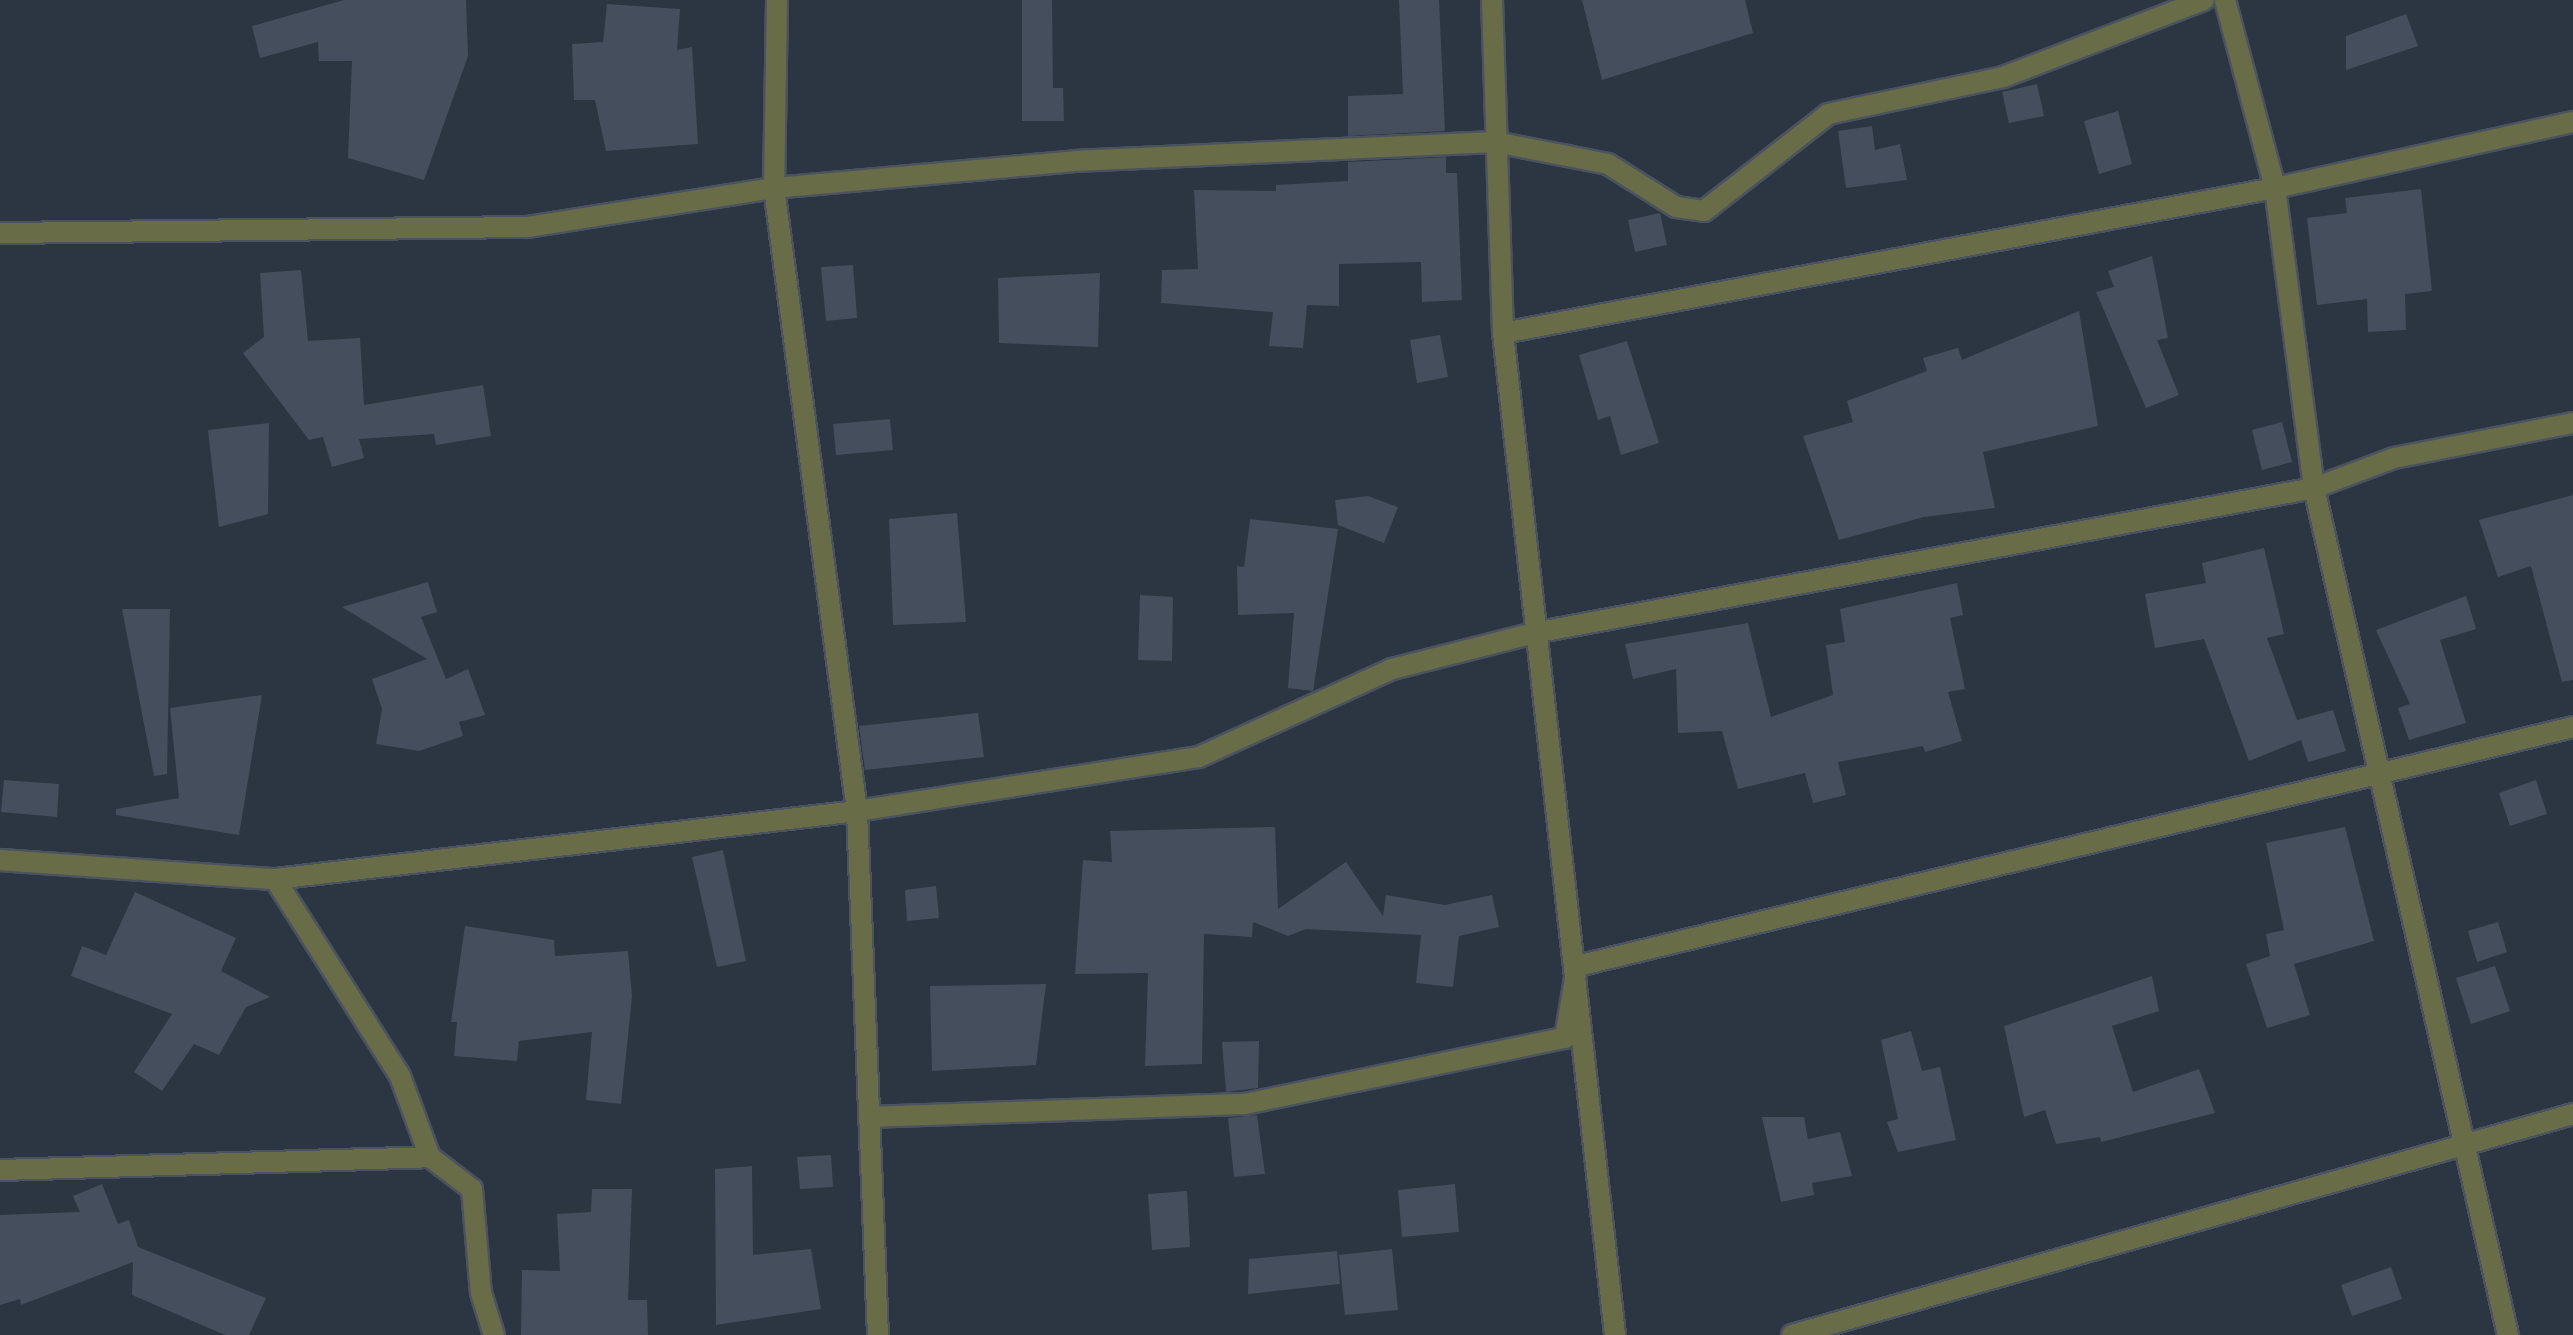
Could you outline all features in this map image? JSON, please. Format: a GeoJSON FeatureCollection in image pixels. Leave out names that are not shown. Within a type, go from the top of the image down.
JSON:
{"type":"FeatureCollection","features":[{"type":"Feature","properties":{"kind":"street"},"geometry":{"type":"LineString","coordinates":[[777,0],[774,188],[857,811],[878,1335]]}},
{"type":"Feature","properties":{"kind":"street"},"geometry":{"type":"LineString","coordinates":[[1492,0],[1503,333],[1534,633],[1577,966],[1615,1335]]}},
{"type":"Feature","properties":{"kind":"street"},"geometry":{"type":"LineString","coordinates":[[0,233],[527,227],[774,188],[1074,161],[1495,142],[1608,164],[1676,207],[1704,211],[1828,114],[2003,77],[2204,0]]}},
{"type":"Feature","properties":{"kind":"street"},"geometry":{"type":"LineString","coordinates":[[2225,0],[2275,188],[2314,488],[2508,1335]]}},
{"type":"Feature","properties":{"kind":"street"},"geometry":{"type":"LineString","coordinates":[[1503,333],[2275,188],[2573,122]]}},
{"type":"Feature","properties":{"kind":"street"},"geometry":{"type":"LineString","coordinates":[[0,860],[275,879],[857,811],[1199,757],[1392,669],[1534,633],[2314,488],[2394,458],[2573,423]]}},
{"type":"Feature","properties":{"kind":"street"},"geometry":{"type":"LineString","coordinates":[[1577,966],[2378,771],[2573,727]]}},
{"type":"Feature","properties":{"kind":"street"},"geometry":{"type":"LineString","coordinates":[[275,879],[400,1076],[430,1157],[472,1189],[481,1293],[494,1335]]}},
{"type":"Feature","properties":{"kind":"street"},"geometry":{"type":"LineString","coordinates":[[871,1117],[1245,1104],[1565,1038],[1577,966]]}},
{"type":"Feature","properties":{"kind":"street"},"geometry":{"type":"LineString","coordinates":[[1792,1335],[2464,1149],[2573,1114]]}},
{"type":"Feature","properties":{"kind":"street"},"geometry":{"type":"LineString","coordinates":[[0,1170],[430,1157]]}},
{"type":"Feature","properties":{"kind":"building"},"geometry":{"type":"Polygon","coordinates":[[[344,0],[466,0],[468,56],[424,180],[348,158],[352,61],[319,61],[318,42],[260,58],[252,26],[344,0]]]}},
{"type":"Feature","properties":{"kind":"building"},"geometry":{"type":"Polygon","coordinates":[[[1022,0],[1052,0],[1053,88],[1063,88],[1064,121],[1022,121],[1022,0]]]}},
{"type":"Feature","properties":{"kind":"building"},"geometry":{"type":"Polygon","coordinates":[[[1399,0],[1439,0],[1445,131],[1348,136],[1348,96],[1403,94],[1399,0]]]}},
{"type":"Feature","properties":{"kind":"building"},"geometry":{"type":"Polygon","coordinates":[[[1582,0],[1745,0],[1753,33],[1602,80],[1582,0]]]}},
{"type":"Feature","properties":{"kind":"building"},"geometry":{"type":"Polygon","coordinates":[[[607,4],[680,9],[677,50],[692,47],[698,144],[606,151],[595,100],[574,100],[572,44],[603,42],[607,4]]]}},
{"type":"Feature","properties":{"kind":"building"},"geometry":{"type":"Polygon","coordinates":[[[2406,14],[2418,46],[2346,70],[2346,36],[2406,14]]]}},
{"type":"Feature","properties":{"kind":"building"},"geometry":{"type":"Polygon","coordinates":[[[2037,84],[2044,116],[2009,123],[2002,92],[2037,84]]]}},
{"type":"Feature","properties":{"kind":"building"},"geometry":{"type":"Polygon","coordinates":[[[2118,111],[2132,164],[2099,174],[2084,121],[2118,111]]]}},
{"type":"Feature","properties":{"kind":"building"},"geometry":{"type":"Polygon","coordinates":[[[1872,126],[1875,150],[1900,144],[1907,180],[1846,188],[1838,131],[1872,126]]]}},
{"type":"Feature","properties":{"kind":"building"},"geometry":{"type":"Polygon","coordinates":[[[1446,157],[1446,173],[1457,173],[1462,300],[1422,302],[1421,262],[1339,264],[1339,306],[1307,305],[1303,348],[1269,346],[1273,312],[1161,303],[1162,270],[1198,269],[1194,190],[1276,191],[1276,185],[1348,181],[1348,162],[1446,157]]]}},
{"type":"Feature","properties":{"kind":"building"},"geometry":{"type":"Polygon","coordinates":[[[2421,189],[2432,291],[2405,294],[2406,330],[2368,332],[2367,299],[2317,305],[2307,218],[2347,213],[2345,198],[2421,189]]]}},
{"type":"Feature","properties":{"kind":"building"},"geometry":{"type":"Polygon","coordinates":[[[1660,213],[1667,245],[1635,252],[1628,220],[1660,213]]]}},
{"type":"Feature","properties":{"kind":"building"},"geometry":{"type":"Polygon","coordinates":[[[2152,256],[2168,338],[2157,340],[2179,395],[2146,408],[2096,292],[2114,287],[2108,271],[2152,256]]]}},
{"type":"Feature","properties":{"kind":"building"},"geometry":{"type":"Polygon","coordinates":[[[853,265],[857,318],[826,321],[821,267],[853,265]]]}},
{"type":"Feature","properties":{"kind":"building"},"geometry":{"type":"Polygon","coordinates":[[[301,270],[308,341],[360,338],[364,405],[483,385],[491,436],[436,445],[434,434],[359,439],[364,458],[332,467],[323,437],[309,440],[243,353],[264,337],[260,273],[301,270]]]}},
{"type":"Feature","properties":{"kind":"building"},"geometry":{"type":"Polygon","coordinates":[[[1100,273],[1098,347],[999,343],[998,278],[1100,273]]]}},
{"type":"Feature","properties":{"kind":"building"},"geometry":{"type":"Polygon","coordinates":[[[2079,311],[2098,426],[1983,452],[1995,508],[1924,517],[1839,540],[1803,436],[1853,422],[1847,401],[1927,371],[1923,358],[1958,348],[1962,360],[2079,311]]]}},
{"type":"Feature","properties":{"kind":"building"},"geometry":{"type":"Polygon","coordinates":[[[1440,335],[1448,377],[1417,383],[1410,340],[1440,335]]]}},
{"type":"Feature","properties":{"kind":"building"},"geometry":{"type":"Polygon","coordinates":[[[1627,341],[1659,443],[1621,455],[1610,416],[1598,420],[1579,355],[1627,341]]]}},
{"type":"Feature","properties":{"kind":"building"},"geometry":{"type":"Polygon","coordinates":[[[890,419],[893,450],[836,455],[833,424],[890,419]]]}},
{"type":"Feature","properties":{"kind":"building"},"geometry":{"type":"Polygon","coordinates":[[[2282,422],[2292,462],[2262,470],[2252,430],[2282,422]]]}},
{"type":"Feature","properties":{"kind":"building"},"geometry":{"type":"Polygon","coordinates":[[[269,423],[268,514],[219,527],[208,430],[269,423]]]}},
{"type":"Feature","properties":{"kind":"building"},"geometry":{"type":"Polygon","coordinates":[[[2573,495],[2573,680],[2562,682],[2531,566],[2498,577],[2479,520],[2573,495]]]}},
{"type":"Feature","properties":{"kind":"building"},"geometry":{"type":"Polygon","coordinates":[[[1368,496],[1398,507],[1384,543],[1338,525],[1335,500],[1368,496]]]}},
{"type":"Feature","properties":{"kind":"building"},"geometry":{"type":"Polygon","coordinates":[[[957,513],[966,622],[893,625],[889,519],[957,513]]]}},
{"type":"Feature","properties":{"kind":"building"},"geometry":{"type":"Polygon","coordinates":[[[1250,519],[1338,529],[1313,691],[1288,688],[1294,613],[1238,615],[1237,566],[1244,567],[1250,519]]]}},
{"type":"Feature","properties":{"kind":"building"},"geometry":{"type":"Polygon","coordinates":[[[2264,548],[2284,634],[2267,638],[2297,720],[2333,710],[2346,751],[2308,762],[2301,740],[2249,761],[2204,639],[2155,648],[2145,594],[2206,583],[2202,563],[2264,548]]]}},
{"type":"Feature","properties":{"kind":"building"},"geometry":{"type":"Polygon","coordinates":[[[428,582],[437,612],[421,617],[446,679],[468,669],[485,715],[459,722],[463,736],[419,751],[376,744],[382,709],[372,679],[427,659],[342,607],[428,582]]]}},
{"type":"Feature","properties":{"kind":"building"},"geometry":{"type":"Polygon","coordinates":[[[1957,583],[1963,615],[1950,618],[1965,689],[1948,692],[1962,741],[1925,752],[1923,746],[1838,762],[1846,795],[1813,803],[1805,773],[1738,789],[1722,731],[1678,733],[1676,669],[1633,679],[1625,644],[1748,623],[1771,717],[1833,695],[1826,645],[1845,642],[1840,609],[1957,583]]]}},
{"type":"Feature","properties":{"kind":"building"},"geometry":{"type":"Polygon","coordinates":[[[1140,595],[1173,597],[1172,661],[1138,660],[1140,595]]]}},
{"type":"Feature","properties":{"kind":"building"},"geometry":{"type":"Polygon","coordinates":[[[2466,596],[2476,629],[2440,640],[2466,723],[2409,740],[2398,708],[2410,704],[2376,630],[2466,596]]]}},
{"type":"Feature","properties":{"kind":"building"},"geometry":{"type":"Polygon","coordinates":[[[122,609],[170,609],[167,774],[154,776],[122,609]]]}},
{"type":"Feature","properties":{"kind":"building"},"geometry":{"type":"Polygon","coordinates":[[[262,695],[239,835],[116,815],[116,809],[179,798],[170,708],[262,695]]]}},
{"type":"Feature","properties":{"kind":"building"},"geometry":{"type":"Polygon","coordinates":[[[978,713],[984,757],[865,770],[859,726],[978,713]]]}},
{"type":"Feature","properties":{"kind":"building"},"geometry":{"type":"Polygon","coordinates":[[[4,780],[59,784],[57,817],[1,812],[4,780]]]}},
{"type":"Feature","properties":{"kind":"building"},"geometry":{"type":"Polygon","coordinates":[[[2536,780],[2547,814],[2510,826],[2499,793],[2536,780]]]}},
{"type":"Feature","properties":{"kind":"building"},"geometry":{"type":"Polygon","coordinates":[[[1275,827],[1278,909],[1346,862],[1383,916],[1386,895],[1445,905],[1492,895],[1499,927],[1459,936],[1453,987],[1416,983],[1421,935],[1306,929],[1288,936],[1253,922],[1252,937],[1204,934],[1202,1064],[1145,1066],[1148,973],[1075,974],[1083,860],[1112,862],[1110,831],[1275,827]]]}},
{"type":"Feature","properties":{"kind":"building"},"geometry":{"type":"Polygon","coordinates":[[[2345,827],[2374,941],[2294,964],[2310,1015],[2267,1028],[2246,964],[2270,956],[2266,934],[2284,930],[2266,843],[2345,827]]]}},
{"type":"Feature","properties":{"kind":"building"},"geometry":{"type":"Polygon","coordinates":[[[723,850],[746,961],[717,967],[692,857],[723,850]]]}},
{"type":"Feature","properties":{"kind":"building"},"geometry":{"type":"Polygon","coordinates":[[[936,886],[939,918],[907,921],[905,890],[936,886]]]}},
{"type":"Feature","properties":{"kind":"building"},"geometry":{"type":"Polygon","coordinates":[[[135,892],[236,938],[221,971],[270,997],[246,1007],[219,1055],[194,1044],[162,1091],[134,1072],[172,1014],[71,976],[82,946],[106,955],[135,892]]]}},
{"type":"Feature","properties":{"kind":"building"},"geometry":{"type":"Polygon","coordinates":[[[2498,922],[2507,952],[2477,962],[2468,931],[2498,922]]]}},
{"type":"Feature","properties":{"kind":"building"},"geometry":{"type":"Polygon","coordinates":[[[465,926],[554,940],[555,956],[628,951],[632,996],[621,1104],[586,1100],[592,1032],[519,1041],[517,1061],[454,1056],[457,1022],[451,1022],[465,926]]]}},
{"type":"Feature","properties":{"kind":"building"},"geometry":{"type":"Polygon","coordinates":[[[2495,966],[2510,1011],[2471,1024],[2456,978],[2495,966]]]}},
{"type":"Feature","properties":{"kind":"building"},"geometry":{"type":"Polygon","coordinates":[[[2152,976],[2159,1011],[2112,1026],[2133,1092],[2199,1069],[2215,1113],[2101,1142],[2100,1137],[2056,1144],[2045,1110],[2024,1117],[2004,1026],[2152,976]]]}},
{"type":"Feature","properties":{"kind":"building"},"geometry":{"type":"Polygon","coordinates":[[[1046,984],[1036,1065],[932,1071],[930,986],[1046,984]]]}},
{"type":"Feature","properties":{"kind":"building"},"geometry":{"type":"Polygon","coordinates":[[[1911,1031],[1922,1071],[1940,1067],[1956,1140],[1898,1152],[1887,1122],[1898,1119],[1881,1040],[1911,1031]]]}},
{"type":"Feature","properties":{"kind":"building"},"geometry":{"type":"Polygon","coordinates":[[[1259,1041],[1258,1088],[1226,1092],[1222,1042],[1259,1041]]]}},
{"type":"Feature","properties":{"kind":"building"},"geometry":{"type":"Polygon","coordinates":[[[1257,1115],[1265,1174],[1234,1177],[1228,1118],[1257,1115]]]}},
{"type":"Feature","properties":{"kind":"building"},"geometry":{"type":"Polygon","coordinates":[[[1762,1117],[1804,1117],[1808,1139],[1840,1132],[1852,1176],[1812,1183],[1814,1195],[1781,1202],[1762,1117]]]}},
{"type":"Feature","properties":{"kind":"building"},"geometry":{"type":"Polygon","coordinates":[[[831,1155],[833,1187],[800,1189],[797,1157],[831,1155]]]}},
{"type":"Feature","properties":{"kind":"building"},"geometry":{"type":"Polygon","coordinates":[[[752,1166],[753,1255],[811,1249],[821,1309],[716,1325],[715,1169],[752,1166]]]}},
{"type":"Feature","properties":{"kind":"building"},"geometry":{"type":"Polygon","coordinates":[[[102,1184],[118,1224],[129,1220],[138,1247],[266,1298],[249,1335],[225,1335],[132,1295],[133,1262],[21,1305],[20,1299],[0,1305],[0,1215],[80,1212],[73,1196],[102,1184]]]}},
{"type":"Feature","properties":{"kind":"building"},"geometry":{"type":"Polygon","coordinates":[[[1455,1184],[1459,1232],[1402,1237],[1398,1190],[1455,1184]]]}},
{"type":"Feature","properties":{"kind":"building"},"geometry":{"type":"Polygon","coordinates":[[[592,1189],[632,1189],[628,1300],[647,1300],[648,1335],[521,1335],[522,1270],[560,1271],[557,1214],[591,1212],[592,1189]]]}},
{"type":"Feature","properties":{"kind":"building"},"geometry":{"type":"Polygon","coordinates":[[[1187,1191],[1190,1247],[1152,1250],[1148,1194],[1187,1191]]]}},
{"type":"Feature","properties":{"kind":"building"},"geometry":{"type":"Polygon","coordinates":[[[1392,1249],[1398,1310],[1345,1315],[1339,1255],[1392,1249]]]}},
{"type":"Feature","properties":{"kind":"building"},"geometry":{"type":"Polygon","coordinates":[[[1337,1251],[1340,1284],[1248,1294],[1249,1259],[1337,1251]]]}},
{"type":"Feature","properties":{"kind":"building"},"geometry":{"type":"Polygon","coordinates":[[[2391,1267],[2402,1299],[2352,1316],[2341,1285],[2391,1267]]]}}]}
